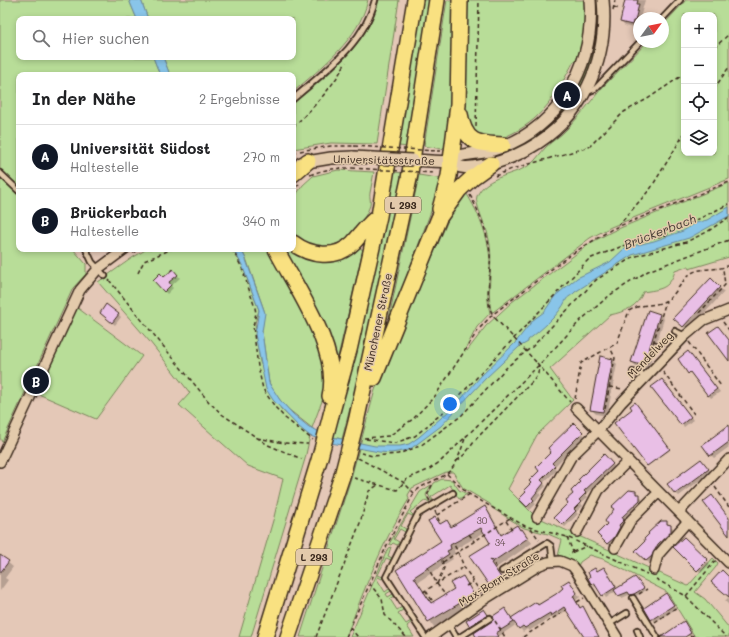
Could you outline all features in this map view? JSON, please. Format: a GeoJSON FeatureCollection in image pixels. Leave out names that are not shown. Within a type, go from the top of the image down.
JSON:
{"type":"FeatureCollection","features":[{"type":"Feature","properties":{"kind":"highway","name":"Münchener Straße"},"geometry":{"type":"LineString","coordinates":[[265,637],[320,448],[328,414],[363,290],[379,216],[415,0]]}},
{"type":"Feature","properties":{"kind":"highway","name":"Münchener Straße"},"geometry":{"type":"LineString","coordinates":[[288,637],[348,477],[356,422],[409,179],[437,0]]}},
{"type":"Feature","properties":{"kind":"highway"},"geometry":{"type":"LineString","coordinates":[[360,408],[366,399],[438,218],[451,161],[458,105],[460,0]]}},
{"type":"Feature","properties":{"kind":"highway"},"geometry":{"type":"LineString","coordinates":[[458,105],[463,129],[469,138],[482,144],[503,145]]}},
{"type":"Feature","properties":{"kind":"highway"},"geometry":{"type":"LineString","coordinates":[[438,218],[459,190],[491,164]]}},
{"type":"Feature","properties":{"kind":"highway"},"geometry":{"type":"LineString","coordinates":[[296,179],[308,168]]}},
{"type":"Feature","properties":{"kind":"highway"},"geometry":{"type":"LineString","coordinates":[[296,245],[305,251],[315,254],[324,255],[339,251],[352,244],[370,222],[379,216]]}},
{"type":"Feature","properties":{"kind":"highway"},"geometry":{"type":"LineString","coordinates":[[278,252],[316,324],[327,350],[331,372],[331,392],[328,414]]}},
{"type":"Feature","properties":{"kind":"street","name":"Universitätsstraße"},"geometry":{"type":"LineString","coordinates":[[451,161],[459,156],[484,152],[503,145],[526,134],[546,120],[553,113],[571,89],[581,70],[589,42],[590,0]]}},
{"type":"Feature","properties":{"kind":"street","name":"Universitätsstraße"},"geometry":{"type":"LineString","coordinates":[[296,165],[308,168],[353,157],[436,156],[451,161],[456,166],[463,168],[491,164],[513,156],[549,136],[575,109],[586,93],[600,57],[603,44],[603,0]]}},
{"type":"Feature","properties":{"kind":"street"},"geometry":{"type":"LineString","coordinates":[[0,462],[73,302],[88,279],[98,269],[127,252]]}},
{"type":"Feature","properties":{"kind":"street","name":"Mendelweg"},"geometry":{"type":"LineString","coordinates":[[537,517],[566,463],[599,430],[633,390],[685,336],[704,320],[729,310]]}},
{"type":"Feature","properties":{"kind":"street"},"geometry":{"type":"LineString","coordinates":[[575,407],[729,563]]}},
{"type":"Feature","properties":{"kind":"street"},"geometry":{"type":"LineString","coordinates":[[679,512],[729,459]]}},
{"type":"Feature","properties":{"kind":"street"},"geometry":{"type":"LineString","coordinates":[[577,532],[599,490],[628,461]]}},
{"type":"Feature","properties":{"kind":"street"},"geometry":{"type":"LineString","coordinates":[[615,548],[630,520],[659,492]]}},
{"type":"Feature","properties":{"kind":"street"},"geometry":{"type":"LineString","coordinates":[[654,570],[658,555],[688,521]]}},
{"type":"Feature","properties":{"kind":"street","name":"Max-Born-Straße"},"geometry":{"type":"LineString","coordinates":[[431,637],[540,565],[553,561],[566,563]]}},
{"type":"Feature","properties":{"kind":"street"},"geometry":{"type":"LineString","coordinates":[[566,563],[576,571],[617,637]]}},
{"type":"Feature","properties":{"kind":"lane"},"geometry":{"type":"LineString","coordinates":[[296,96],[361,34],[375,0]]}},
{"type":"Feature","properties":{"kind":"lane"},"geometry":{"type":"LineString","coordinates":[[669,12],[680,0]]}},
{"type":"Feature","properties":{"kind":"lane"},"geometry":{"type":"LineString","coordinates":[[586,93],[596,89],[634,48]]}},
{"type":"Feature","properties":{"kind":"lane"},"geometry":{"type":"LineString","coordinates":[[0,173],[16,188]]}},
{"type":"Feature","properties":{"kind":"lane"},"geometry":{"type":"LineString","coordinates":[[87,252],[92,262],[105,276]]}},
{"type":"Feature","properties":{"kind":"lane"},"geometry":{"type":"LineString","coordinates":[[675,331],[685,336]]}},
{"type":"Feature","properties":{"kind":"lane"},"geometry":{"type":"LineString","coordinates":[[633,372],[648,374]]}},
{"type":"Feature","properties":{"kind":"lane"},"geometry":{"type":"LineString","coordinates":[[425,637],[386,577],[418,514],[453,493]]}},
{"type":"Feature","properties":{"kind":"lane"},"geometry":{"type":"LineString","coordinates":[[502,571],[542,546],[549,544],[553,561]]}},
{"type":"Feature","properties":{"kind":"lane"},"geometry":{"type":"LineString","coordinates":[[633,598],[657,637]]}},
{"type":"Feature","properties":{"kind":"lane"},"geometry":{"type":"LineString","coordinates":[[609,624],[627,613]]}},
{"type":"Feature","properties":{"kind":"lane"},"geometry":{"type":"LineString","coordinates":[[460,637],[490,618]]}},
{"type":"Feature","properties":{"kind":"lane"},"geometry":{"type":"LineString","coordinates":[[448,625],[456,637]]}},
{"type":"Feature","properties":{"kind":"lane"},"geometry":{"type":"LineString","coordinates":[[637,630],[640,637]]}},
{"type":"Feature","properties":{"kind":"path"},"geometry":{"type":"LineString","coordinates":[[469,138],[475,128],[476,123],[479,0]]}},
{"type":"Feature","properties":{"kind":"path"},"geometry":{"type":"LineString","coordinates":[[614,7],[619,9]]}},
{"type":"Feature","properties":{"kind":"path"},"geometry":{"type":"LineString","coordinates":[[717,45],[729,34]]}},
{"type":"Feature","properties":{"kind":"path"},"geometry":{"type":"LineString","coordinates":[[296,123],[318,103],[341,72],[349,54],[350,46]]}},
{"type":"Feature","properties":{"kind":"path"},"geometry":{"type":"LineString","coordinates":[[717,84],[729,67]]}},
{"type":"Feature","properties":{"kind":"path"},"geometry":{"type":"LineString","coordinates":[[489,179],[512,168],[589,147],[624,112],[649,98],[681,76]]}},
{"type":"Feature","properties":{"kind":"path"},"geometry":{"type":"LineString","coordinates":[[617,227],[651,188],[681,139]]}},
{"type":"Feature","properties":{"kind":"path"},"geometry":{"type":"LineString","coordinates":[[296,152],[331,146],[353,157],[435,173]]}},
{"type":"Feature","properties":{"kind":"path"},"geometry":{"type":"LineString","coordinates":[[308,168],[331,169],[353,157],[436,156]]}},
{"type":"Feature","properties":{"kind":"path"},"geometry":{"type":"LineString","coordinates":[[729,182],[617,227],[592,240],[570,255],[492,315],[479,329],[435,396],[404,427],[389,436],[382,438],[362,438],[394,443],[404,441],[415,436],[447,409],[588,259],[628,244],[666,235],[729,204]]}},
{"type":"Feature","properties":{"kind":"path"},"geometry":{"type":"LineString","coordinates":[[474,190],[469,194],[483,222],[490,253],[489,309],[492,315],[539,365],[575,407]]}},
{"type":"Feature","properties":{"kind":"path"},"geometry":{"type":"LineString","coordinates":[[359,452],[373,456],[398,454],[420,446],[461,416],[501,373],[532,347],[596,280],[633,257],[686,242],[708,232],[729,217]]}},
{"type":"Feature","properties":{"kind":"path"},"geometry":{"type":"LineString","coordinates":[[348,477],[397,490],[404,482],[440,462],[539,365],[581,320],[610,295],[632,280],[665,263],[729,240]]}},
{"type":"Feature","properties":{"kind":"path"},"geometry":{"type":"LineString","coordinates":[[138,273],[144,262],[166,252]]}},
{"type":"Feature","properties":{"kind":"path"},"geometry":{"type":"LineString","coordinates":[[234,252],[242,268],[255,308],[256,313],[253,326],[258,367],[263,389],[275,407],[285,418],[320,448]]}},
{"type":"Feature","properties":{"kind":"path"},"geometry":{"type":"LineString","coordinates":[[648,374],[643,369],[660,326],[666,301],[692,273],[705,270],[723,269],[729,265]]}},
{"type":"Feature","properties":{"kind":"path"},"geometry":{"type":"LineString","coordinates":[[694,318],[725,285],[723,269]]}},
{"type":"Feature","properties":{"kind":"path"},"geometry":{"type":"LineString","coordinates":[[105,276],[209,402],[223,415],[268,446],[302,459]]}},
{"type":"Feature","properties":{"kind":"path"},"geometry":{"type":"LineString","coordinates":[[575,407],[576,384],[581,363],[610,347],[618,340],[629,311],[638,306],[666,301]]}},
{"type":"Feature","properties":{"kind":"path"},"geometry":{"type":"LineString","coordinates":[[685,336],[721,386]]}},
{"type":"Feature","properties":{"kind":"path"},"geometry":{"type":"LineString","coordinates":[[654,341],[674,347]]}},
{"type":"Feature","properties":{"kind":"path"},"geometry":{"type":"LineString","coordinates":[[609,417],[604,414],[614,369],[614,358],[610,347]]}},
{"type":"Feature","properties":{"kind":"path"},"geometry":{"type":"LineString","coordinates":[[658,364],[694,414]]}},
{"type":"Feature","properties":{"kind":"path"},"geometry":{"type":"LineString","coordinates":[[346,637],[369,583],[414,494],[447,474],[477,438],[534,380],[538,374],[539,365]]}},
{"type":"Feature","properties":{"kind":"path"},"geometry":{"type":"LineString","coordinates":[[610,387],[633,390]]}},
{"type":"Feature","properties":{"kind":"path"},"geometry":{"type":"LineString","coordinates":[[457,461],[467,435]]}},
{"type":"Feature","properties":{"kind":"path"},"geometry":{"type":"LineString","coordinates":[[255,437],[277,442],[308,444]]}},
{"type":"Feature","properties":{"kind":"path"},"geometry":{"type":"LineString","coordinates":[[357,458],[404,482],[414,494]]}},
{"type":"Feature","properties":{"kind":"path"},"geometry":{"type":"LineString","coordinates":[[447,474],[461,488],[510,518],[531,528],[567,537],[671,586],[686,596],[726,637]]}},
{"type":"Feature","properties":{"kind":"path"},"geometry":{"type":"LineString","coordinates":[[709,480],[729,507]]}},
{"type":"Feature","properties":{"kind":"path"},"geometry":{"type":"LineString","coordinates":[[434,481],[427,496],[433,505],[440,523]]}},
{"type":"Feature","properties":{"kind":"path"},"geometry":{"type":"LineString","coordinates":[[316,637],[360,523],[367,494],[369,490],[378,485]]}},
{"type":"Feature","properties":{"kind":"path"},"geometry":{"type":"LineString","coordinates":[[437,516],[470,494]]}},
{"type":"Feature","properties":{"kind":"path"},"geometry":{"type":"LineString","coordinates":[[443,562],[510,518]]}},
{"type":"Feature","properties":{"kind":"path"},"geometry":{"type":"LineString","coordinates":[[506,521],[512,530]]}},
{"type":"Feature","properties":{"kind":"path"},"geometry":{"type":"LineString","coordinates":[[531,528],[542,546]]}},
{"type":"Feature","properties":{"kind":"path"},"geometry":{"type":"LineString","coordinates":[[469,534],[474,541]]}},
{"type":"Feature","properties":{"kind":"path"},"geometry":{"type":"LineString","coordinates":[[567,537],[573,552]]}},
{"type":"Feature","properties":{"kind":"path"},"geometry":{"type":"LineString","coordinates":[[452,543],[458,552],[464,567],[485,600]]}},
{"type":"Feature","properties":{"kind":"path"},"geometry":{"type":"LineString","coordinates":[[566,563],[573,552],[587,546]]}},
{"type":"Feature","properties":{"kind":"path"},"geometry":{"type":"LineString","coordinates":[[686,596],[720,555]]}},
{"type":"Feature","properties":{"kind":"path"},"geometry":{"type":"LineString","coordinates":[[436,584],[443,572],[443,562],[440,557]]}},
{"type":"Feature","properties":{"kind":"path"},"geometry":{"type":"LineString","coordinates":[[427,566],[436,584],[446,596]]}},
{"type":"Feature","properties":{"kind":"path"},"geometry":{"type":"LineString","coordinates":[[434,603],[424,591],[464,567]]}},
{"type":"Feature","properties":{"kind":"path"},"geometry":{"type":"LineString","coordinates":[[466,586],[473,581]]}},
{"type":"Feature","properties":{"kind":"path"},"geometry":{"type":"LineString","coordinates":[[369,583],[382,598],[385,614],[406,637]]}},
{"type":"Feature","properties":{"kind":"path"},"geometry":{"type":"LineString","coordinates":[[633,598],[647,589]]}},
{"type":"Feature","properties":{"kind":"path"},"geometry":{"type":"LineString","coordinates":[[650,625],[677,607]]}},
{"type":"Feature","properties":{"kind":"path"},"geometry":{"type":"LineString","coordinates":[[523,637],[566,610]]}},
{"type":"Feature","properties":{"kind":"path"},"geometry":{"type":"LineString","coordinates":[[350,628],[358,637]]}},
{"type":"Feature","properties":{"kind":"path"},"geometry":{"type":"LineString","coordinates":[[690,637],[694,635]]}},
{"type":"Feature","properties":{"kind":"green space"},"geometry":{"type":"Polygon","coordinates":[[[0,0],[129,0],[136,16],[16,16],[16,60],[154,60],[159,72],[16,72],[16,252],[76,252],[86,264],[86,274],[73,288],[2,442],[0,438],[0,0]]]}},
{"type":"Feature","properties":{"kind":"green space"},"geometry":{"type":"Polygon","coordinates":[[[141,0],[368,0],[357,27],[348,40],[327,62],[296,89],[296,72],[169,72],[164,60],[296,60],[296,16],[147,16],[141,0]]]}},
{"type":"Feature","properties":{"kind":"green space"},"geometry":{"type":"Polygon","coordinates":[[[379,0],[399,0],[377,144],[331,143],[296,149],[296,101],[332,71],[356,45],[374,16],[379,0]]]}},
{"type":"Feature","properties":{"kind":"green space"},"geometry":{"type":"Polygon","coordinates":[[[422,0],[432,0],[408,147],[399,146],[422,0]]]}},
{"type":"Feature","properties":{"kind":"green space"},"geometry":{"type":"Polygon","coordinates":[[[447,0],[456,0],[451,137],[447,145],[442,149],[424,146],[447,0]]]}},
{"type":"Feature","properties":{"kind":"green space"},"geometry":{"type":"Polygon","coordinates":[[[466,0],[585,0],[584,42],[576,62],[574,61],[550,102],[534,119],[524,127],[508,136],[496,140],[483,138],[470,131],[464,107],[466,0]]]}},
{"type":"Feature","properties":{"kind":"green space"},"geometry":{"type":"Polygon","coordinates":[[[594,0],[600,0],[599,43],[587,78],[568,108],[556,122],[542,134],[511,153],[490,159],[469,162],[470,158],[533,135],[590,54],[595,25],[594,0]]]}},
{"type":"Feature","properties":{"kind":"green space"},"geometry":{"type":"Polygon","coordinates":[[[686,0],[729,0],[729,179],[611,227],[590,238],[493,312],[491,311],[489,292],[491,263],[490,244],[477,204],[477,196],[481,189],[487,184],[531,164],[546,147],[572,124],[602,88],[641,48],[669,48],[669,18],[686,0]]]}},
{"type":"Feature","properties":{"kind":"green space"},"geometry":{"type":"Polygon","coordinates":[[[338,170],[374,172],[370,193],[370,204],[363,219],[356,229],[347,237],[337,244],[326,247],[315,247],[304,243],[296,236],[296,195],[303,185],[313,176],[338,170]]]}},
{"type":"Feature","properties":{"kind":"green space"},"geometry":{"type":"Polygon","coordinates":[[[394,172],[404,173],[365,350],[342,439],[332,437],[366,306],[394,172]]]}},
{"type":"Feature","properties":{"kind":"green space"},"geometry":{"type":"Polygon","coordinates":[[[419,175],[443,179],[386,332],[419,175]]]}},
{"type":"Feature","properties":{"kind":"green space"},"geometry":{"type":"Polygon","coordinates":[[[729,183],[729,257],[689,269],[689,266],[675,271],[673,277],[667,285],[663,288],[643,292],[638,302],[630,308],[610,315],[550,369],[573,400],[537,435],[508,489],[535,516],[688,586],[713,558],[718,563],[716,567],[695,592],[705,599],[729,628],[729,637],[695,637],[667,592],[603,559],[590,555],[580,562],[578,566],[568,559],[558,556],[562,540],[548,534],[524,528],[492,508],[490,504],[463,488],[453,472],[446,472],[412,488],[408,495],[409,499],[390,532],[374,566],[346,637],[300,637],[351,478],[375,390],[458,197],[465,191],[475,209],[484,229],[490,259],[488,296],[490,313],[477,327],[466,348],[467,351],[486,326],[512,302],[592,242],[613,231],[729,183]]]}},
{"type":"Feature","properties":{"kind":"green space"},"geometry":{"type":"Polygon","coordinates":[[[357,246],[363,250],[337,361],[283,252],[296,252],[296,248],[357,246]]]}},
{"type":"Feature","properties":{"kind":"green space"},"geometry":{"type":"Polygon","coordinates":[[[142,252],[235,252],[242,265],[259,310],[255,323],[260,362],[281,409],[310,436],[305,459],[251,637],[239,637],[274,517],[283,479],[248,466],[179,405],[190,393],[150,342],[98,282],[142,252]]]}},
{"type":"Feature","properties":{"kind":"green space"},"geometry":{"type":"Polygon","coordinates":[[[242,252],[273,252],[323,349],[325,393],[312,428],[288,409],[274,393],[269,383],[262,332],[264,310],[242,252]]]}},
{"type":"Feature","properties":{"kind":"green space"},"geometry":{"type":"Polygon","coordinates":[[[75,306],[142,356],[96,419],[36,393],[75,306]]]}},
{"type":"Feature","properties":{"kind":"green space"},"geometry":{"type":"Polygon","coordinates":[[[442,479],[452,480],[459,490],[467,494],[459,499],[450,485],[431,497],[433,500],[432,501],[428,494],[434,483],[442,479]]]}},
{"type":"Feature","properties":{"kind":"green space"},"geometry":{"type":"Polygon","coordinates":[[[431,485],[426,495],[430,503],[426,500],[410,512],[413,515],[412,516],[408,514],[401,526],[406,529],[405,532],[400,529],[394,539],[399,542],[397,545],[393,543],[391,545],[389,544],[420,492],[431,485]]]}},
{"type":"Feature","properties":{"kind":"green space"},"geometry":{"type":"Polygon","coordinates":[[[391,547],[388,556],[392,558],[391,560],[386,558],[378,575],[383,577],[382,579],[378,577],[377,579],[385,592],[389,589],[391,591],[386,594],[388,597],[393,594],[395,596],[390,599],[397,610],[402,607],[403,610],[398,613],[406,624],[411,621],[412,622],[407,626],[414,637],[350,637],[388,548],[391,547]]]}},
{"type":"Feature","properties":{"kind":"water"},"geometry":{"type":"Polygon","coordinates":[[[129,0],[141,0],[147,16],[136,16],[129,0]]]}},
{"type":"Feature","properties":{"kind":"water"},"geometry":{"type":"Polygon","coordinates":[[[154,60],[164,60],[169,72],[159,72],[154,60]]]}},
{"type":"Feature","properties":{"kind":"water"},"geometry":{"type":"Polygon","coordinates":[[[729,207],[729,216],[689,238],[632,255],[575,292],[567,299],[550,322],[528,340],[528,342],[519,347],[486,378],[441,426],[409,450],[391,453],[331,443],[310,436],[299,427],[273,400],[266,389],[255,334],[259,310],[242,265],[235,252],[242,252],[245,257],[265,313],[262,332],[269,383],[280,400],[293,414],[309,427],[332,437],[375,446],[400,446],[409,444],[419,437],[456,405],[481,376],[515,343],[533,320],[544,312],[555,296],[577,278],[610,262],[625,248],[654,241],[683,231],[696,223],[707,220],[729,207]]]}},
{"type":"Feature","properties":{"kind":"building"},"geometry":{"type":"Polygon","coordinates":[[[625,0],[638,0],[637,4],[639,4],[637,12],[633,12],[632,25],[620,22],[625,0]]]}},
{"type":"Feature","properties":{"kind":"building"},"geometry":{"type":"Polygon","coordinates":[[[173,269],[178,275],[169,282],[171,285],[164,292],[153,280],[160,273],[164,277],[173,269]]]}},
{"type":"Feature","properties":{"kind":"building"},"geometry":{"type":"Polygon","coordinates":[[[711,278],[720,287],[683,327],[673,318],[711,278]]]}},
{"type":"Feature","properties":{"kind":"building"},"geometry":{"type":"Polygon","coordinates":[[[106,304],[119,314],[112,323],[100,313],[106,304]]]}},
{"type":"Feature","properties":{"kind":"building"},"geometry":{"type":"Polygon","coordinates":[[[648,310],[660,314],[644,366],[631,362],[648,310]]]}},
{"type":"Feature","properties":{"kind":"building"},"geometry":{"type":"Polygon","coordinates":[[[718,326],[729,340],[729,361],[708,333],[718,326]]]}},
{"type":"Feature","properties":{"kind":"building"},"geometry":{"type":"Polygon","coordinates":[[[688,351],[717,389],[708,396],[690,372],[688,374],[678,359],[688,351]]]}},
{"type":"Feature","properties":{"kind":"building"},"geometry":{"type":"Polygon","coordinates":[[[600,356],[613,359],[603,412],[590,410],[600,356]]]}},
{"type":"Feature","properties":{"kind":"building"},"geometry":{"type":"Polygon","coordinates":[[[662,379],[691,417],[681,425],[651,387],[662,379]]]}},
{"type":"Feature","properties":{"kind":"building"},"geometry":{"type":"Polygon","coordinates":[[[635,402],[670,449],[647,466],[614,423],[632,409],[630,406],[635,402]]]}},
{"type":"Feature","properties":{"kind":"building"},"geometry":{"type":"Polygon","coordinates":[[[574,423],[583,432],[552,463],[555,466],[541,480],[544,483],[532,498],[534,500],[527,507],[519,499],[526,492],[524,490],[531,483],[529,481],[539,471],[536,467],[551,452],[548,448],[574,423]]]}},
{"type":"Feature","properties":{"kind":"building"},"geometry":{"type":"Polygon","coordinates":[[[729,425],[729,442],[710,456],[702,445],[729,425]]]}},
{"type":"Feature","properties":{"kind":"building"},"geometry":{"type":"Polygon","coordinates":[[[604,454],[613,464],[584,491],[586,493],[579,500],[581,502],[574,509],[576,511],[562,525],[554,517],[568,503],[566,500],[573,494],[571,491],[580,482],[578,480],[604,454]]]}},
{"type":"Feature","properties":{"kind":"building"},"geometry":{"type":"Polygon","coordinates":[[[701,459],[709,469],[675,494],[667,484],[701,459]]]}},
{"type":"Feature","properties":{"kind":"building"},"geometry":{"type":"Polygon","coordinates":[[[629,490],[636,491],[636,494],[640,494],[640,500],[622,517],[624,520],[619,525],[620,527],[614,538],[607,544],[597,534],[607,524],[605,521],[614,509],[611,507],[629,490]]]}},
{"type":"Feature","properties":{"kind":"building"},"geometry":{"type":"Polygon","coordinates":[[[712,495],[729,518],[729,536],[703,502],[712,495]]]}},
{"type":"Feature","properties":{"kind":"building"},"geometry":{"type":"Polygon","coordinates":[[[485,506],[501,535],[517,525],[520,530],[522,529],[528,538],[491,563],[502,579],[489,585],[469,556],[490,543],[481,528],[450,545],[451,549],[447,551],[449,554],[414,577],[431,603],[454,589],[450,583],[463,576],[474,595],[428,622],[396,570],[441,541],[428,521],[435,517],[440,524],[447,520],[451,527],[485,506]]]}},
{"type":"Feature","properties":{"kind":"building"},"geometry":{"type":"Polygon","coordinates":[[[661,521],[667,521],[667,524],[671,525],[671,532],[658,544],[652,556],[646,561],[635,551],[645,541],[644,539],[649,534],[648,533],[661,521]]]}},
{"type":"Feature","properties":{"kind":"building"},"geometry":{"type":"Polygon","coordinates":[[[684,537],[708,560],[697,571],[673,547],[684,537]]]}},
{"type":"Feature","properties":{"kind":"building"},"geometry":{"type":"Polygon","coordinates":[[[0,555],[9,561],[0,573],[0,555]]]}},
{"type":"Feature","properties":{"kind":"building"},"geometry":{"type":"Polygon","coordinates":[[[604,567],[616,587],[602,596],[594,583],[591,584],[588,578],[590,577],[588,572],[595,568],[597,571],[604,567]]]}},
{"type":"Feature","properties":{"kind":"building"},"geometry":{"type":"Polygon","coordinates":[[[722,570],[729,577],[729,597],[711,582],[722,570]]]}},
{"type":"Feature","properties":{"kind":"building"},"geometry":{"type":"Polygon","coordinates":[[[635,577],[644,588],[634,594],[630,595],[628,592],[618,596],[614,590],[635,577]]]}},
{"type":"Feature","properties":{"kind":"building"},"geometry":{"type":"Polygon","coordinates":[[[569,580],[577,593],[573,596],[580,608],[583,606],[599,637],[584,637],[564,607],[551,616],[550,613],[525,628],[523,626],[519,629],[511,618],[536,602],[538,605],[556,594],[563,588],[561,585],[569,580]]]}},
{"type":"Feature","properties":{"kind":"building"},"geometry":{"type":"Polygon","coordinates":[[[666,593],[674,605],[651,620],[644,608],[666,593]]]}},
{"type":"Feature","properties":{"kind":"building"},"geometry":{"type":"Polygon","coordinates":[[[505,608],[514,622],[496,633],[498,637],[476,637],[474,633],[492,621],[493,616],[505,608]]]}},
{"type":"Feature","properties":{"kind":"building"},"geometry":{"type":"Polygon","coordinates":[[[484,609],[488,615],[469,626],[466,621],[484,609]]]}},
{"type":"Feature","properties":{"kind":"building"},"geometry":{"type":"Polygon","coordinates":[[[684,621],[691,633],[685,637],[661,637],[684,621]]]}},
{"type":"Feature","properties":{"kind":"place","name":"Universität Südost"},"geometry":{"type":"Point","coordinates":[567,95]}},
{"type":"Feature","properties":{"kind":"place","name":"Brückerbach"},"geometry":{"type":"Point","coordinates":[36,381]}}]}
